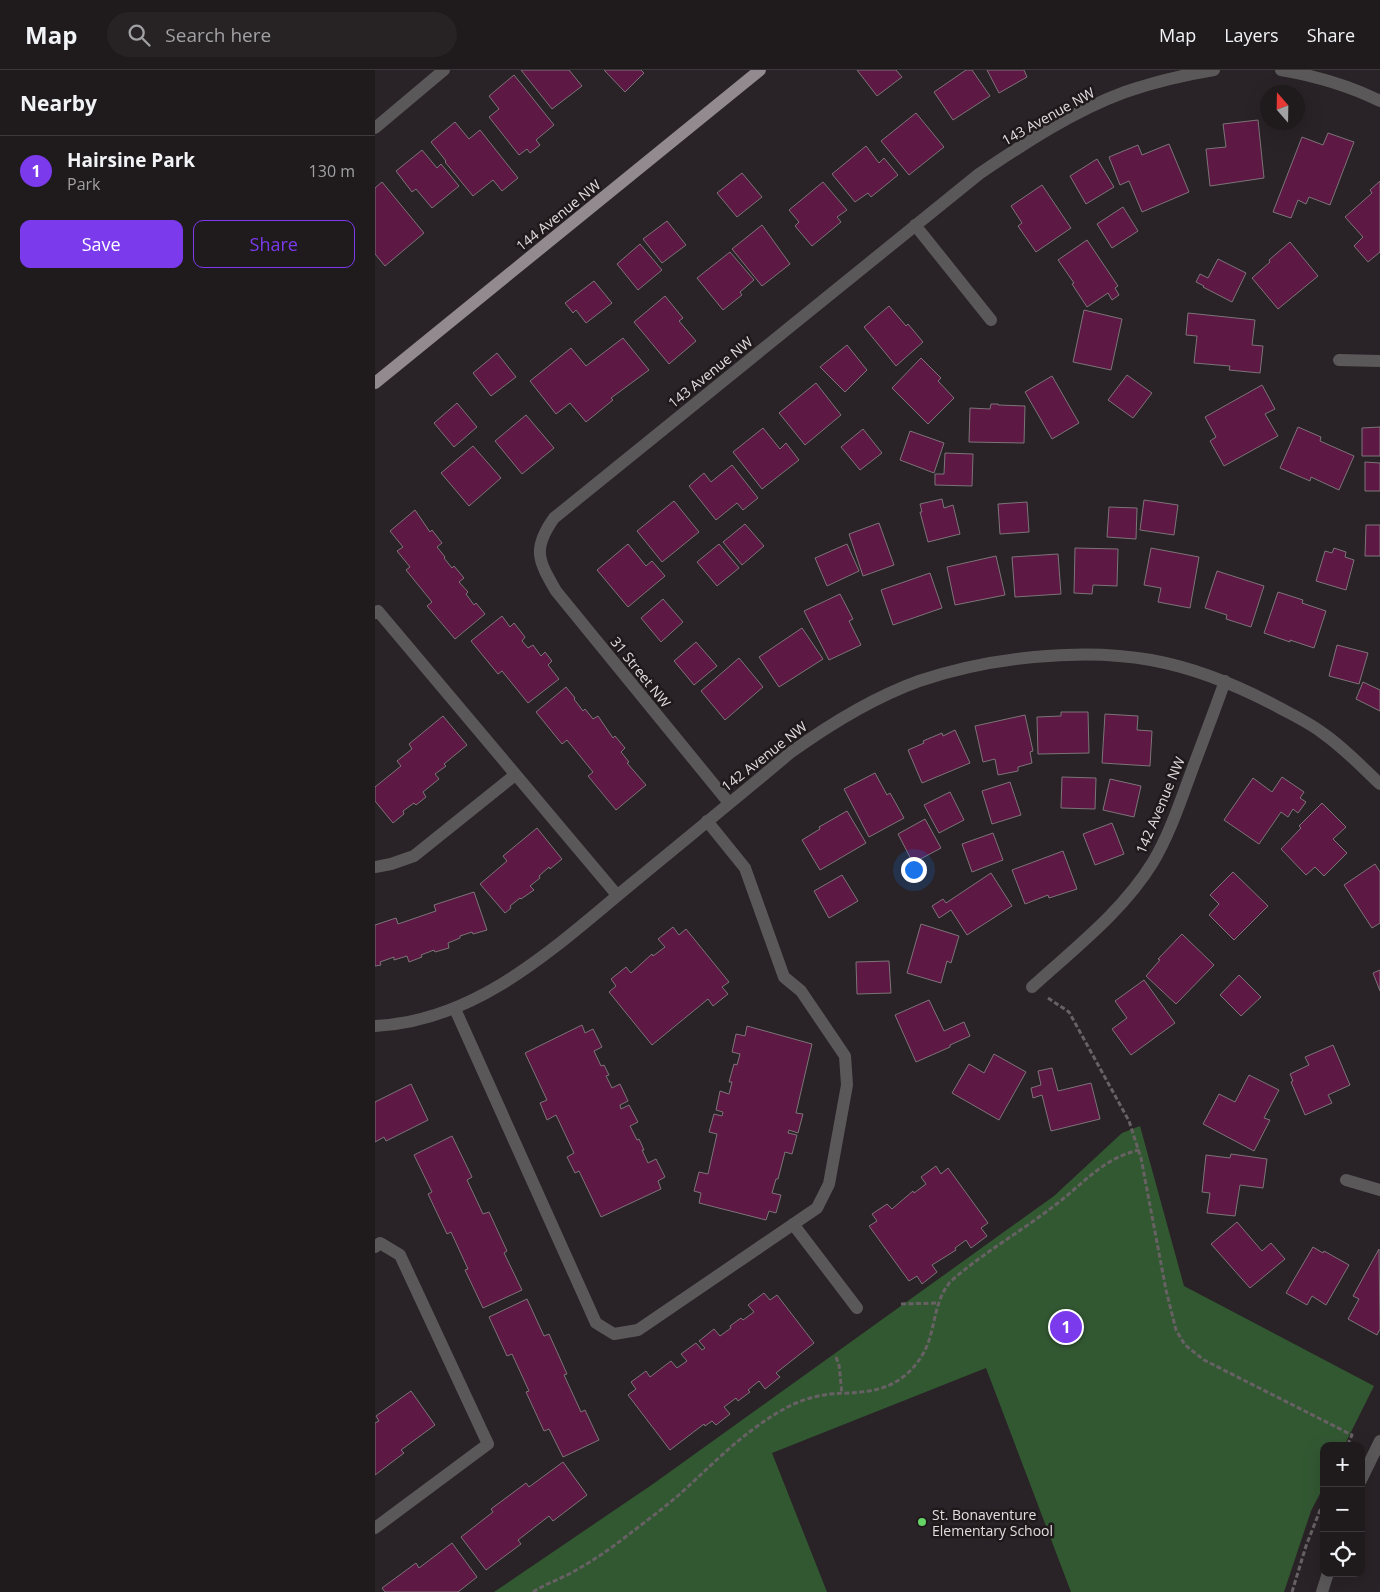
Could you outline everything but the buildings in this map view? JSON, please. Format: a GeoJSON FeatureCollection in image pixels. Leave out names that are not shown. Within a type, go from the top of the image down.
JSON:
{"type":"FeatureCollection","features":[{"type":"Feature","properties":{"kind":"main road","name":"144 Avenue NW"},"geometry":{"type":"LineString","coordinates":[[375,383],[761,70]]}},
{"type":"Feature","properties":{"kind":"street"},"geometry":{"type":"LineString","coordinates":[[375,128],[444,70]]}},
{"type":"Feature","properties":{"kind":"street","name":"143 Avenue NW"},"geometry":{"type":"LineString","coordinates":[[539,554],[541,538],[554,518],[979,174],[1023,144],[1055,126],[1123,93],[1163,80],[1213,70]]}},
{"type":"Feature","properties":{"kind":"street"},"geometry":{"type":"LineString","coordinates":[[1281,70],[1339,82],[1380,100]]}},
{"type":"Feature","properties":{"kind":"street"},"geometry":{"type":"LineString","coordinates":[[915,225],[991,320]]}},
{"type":"Feature","properties":{"kind":"street"},"geometry":{"type":"LineString","coordinates":[[1339,360],[1380,361]]}},
{"type":"Feature","properties":{"kind":"street","name":"31 Street NW"},"geometry":{"type":"LineString","coordinates":[[539,554],[546,573],[556,591],[729,804]]}},
{"type":"Feature","properties":{"kind":"street"},"geometry":{"type":"LineString","coordinates":[[375,613],[378,610],[617,895]]}},
{"type":"Feature","properties":{"kind":"street","name":"142 Avenue NW"},"geometry":{"type":"LineString","coordinates":[[375,1026],[417,1020],[455,1009],[489,992],[546,954],[707,821],[821,731],[851,712],[918,682],[954,671],[1028,657],[1085,655],[1119,656],[1151,660],[1225,681],[1265,700],[1324,734],[1380,784]]}},
{"type":"Feature","properties":{"kind":"street","name":"142 Avenue NW"},"geometry":{"type":"LineString","coordinates":[[1032,987],[1117,909],[1136,887],[1153,862],[1175,817],[1225,681]]}},
{"type":"Feature","properties":{"kind":"street"},"geometry":{"type":"LineString","coordinates":[[375,867],[414,856],[515,775]]}},
{"type":"Feature","properties":{"kind":"street"},"geometry":{"type":"LineString","coordinates":[[455,1009],[596,1323],[614,1334],[638,1330],[817,1208],[829,1184],[847,1085],[845,1056],[801,991],[784,977],[745,868],[707,821]]}},
{"type":"Feature","properties":{"kind":"street"},"geometry":{"type":"LineString","coordinates":[[1346,1180],[1380,1190]]}},
{"type":"Feature","properties":{"kind":"street"},"geometry":{"type":"LineString","coordinates":[[793,1224],[857,1308]]}},
{"type":"Feature","properties":{"kind":"street"},"geometry":{"type":"LineString","coordinates":[[375,1247],[379,1243],[400,1254],[488,1444],[375,1528]]}},
{"type":"Feature","properties":{"kind":"street"},"geometry":{"type":"LineString","coordinates":[[1365,1472],[1380,1441]]}},
{"type":"Feature","properties":{"kind":"street"},"geometry":{"type":"LineString","coordinates":[[1322,1592],[1327,1577]]}},
{"type":"Feature","properties":{"kind":"path"},"geometry":{"type":"LineString","coordinates":[[1032,987],[1069,1012],[1129,1121],[1139,1150],[1166,1290],[1179,1338],[1204,1360],[1352,1435],[1349,1442]]}},
{"type":"Feature","properties":{"kind":"path"},"geometry":{"type":"LineString","coordinates":[[533,1592],[609,1550],[679,1495],[751,1429],[786,1408],[807,1399],[829,1394],[874,1391],[903,1377],[924,1353],[943,1290],[959,1274],[1055,1205],[1105,1164],[1123,1154],[1139,1150]]}},
{"type":"Feature","properties":{"kind":"path"},"geometry":{"type":"LineString","coordinates":[[901,1304],[938,1303]]}},
{"type":"Feature","properties":{"kind":"path"},"geometry":{"type":"LineString","coordinates":[[836,1357],[839,1365],[842,1394]]}},
{"type":"Feature","properties":{"kind":"path"},"geometry":{"type":"LineString","coordinates":[[1292,1592],[1306,1546],[1320,1510]]}},
{"type":"Feature","properties":{"kind":"green space"},"geometry":{"type":"Polygon","coordinates":[[[1140,1126],[1184,1286],[1374,1386],[1346,1442],[1320,1442],[1320,1494],[1311,1511],[1284,1592],[1071,1592],[986,1368],[772,1453],[827,1592],[494,1592],[653,1484],[1054,1196],[1122,1133],[1140,1126]]]}},
{"type":"Feature","properties":{"kind":"place","name":"Hairsine Park"},"geometry":{"type":"Point","coordinates":[1066,1327]}},
{"type":"Feature","properties":{"kind":"place","name":"St. Bonaventure Elementary School"},"geometry":{"type":"Point","coordinates":[922,1522]}}]}
